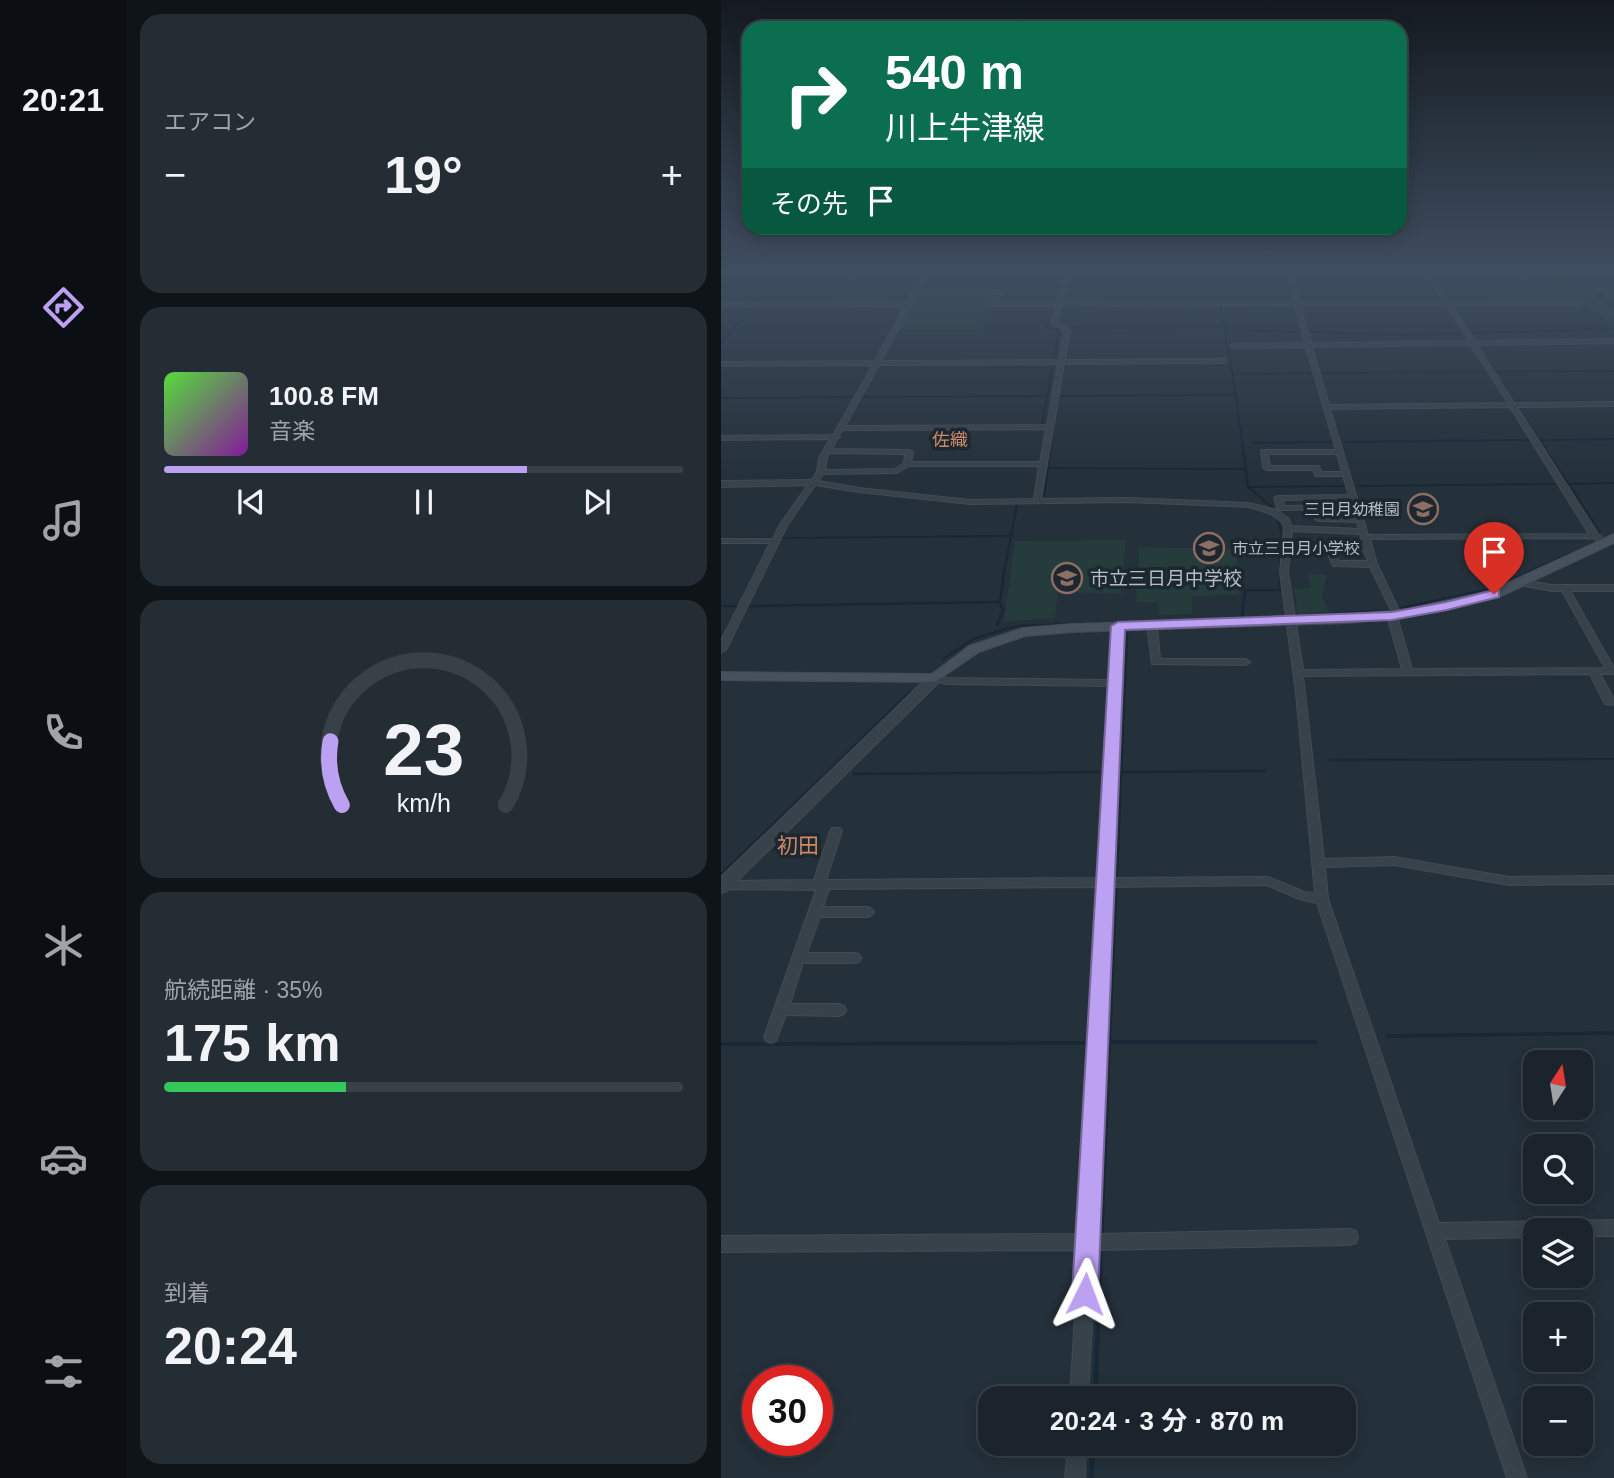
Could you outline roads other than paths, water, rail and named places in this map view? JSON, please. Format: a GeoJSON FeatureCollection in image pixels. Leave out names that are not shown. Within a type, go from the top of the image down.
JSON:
{"type":"FeatureCollection","features":[{"type":"Feature","properties":{"kind":"main road"},"geometry":{"type":"LineString","coordinates":[[721,676],[935,678],[974,649],[1002,638],[1048,629],[1393,611],[1476,599],[1523,583],[1605,539]]}},
{"type":"Feature","properties":{"kind":"street"},"geometry":{"type":"LineString","coordinates":[[721,650],[775,541],[815,483],[821,472],[823,458],[890,338]]}},
{"type":"Feature","properties":{"kind":"street"},"geometry":{"type":"LineString","coordinates":[[1037,501],[1065,338]]}},
{"type":"Feature","properties":{"kind":"street"},"geometry":{"type":"LineString","coordinates":[[1306,338],[1373,564],[1393,611],[1408,673]]}},
{"type":"Feature","properties":{"kind":"street"},"geometry":{"type":"LineString","coordinates":[[1472,338],[1605,539]]}},
{"type":"Feature","properties":{"kind":"street"},"geometry":{"type":"LineString","coordinates":[[1233,346],[1614,341]]}},
{"type":"Feature","properties":{"kind":"street"},"geometry":{"type":"LineString","coordinates":[[721,364],[1224,360]]}},
{"type":"Feature","properties":{"kind":"street"},"geometry":{"type":"LineString","coordinates":[[1327,407],[1614,404]]}},
{"type":"Feature","properties":{"kind":"street"},"geometry":{"type":"LineString","coordinates":[[841,428],[1049,427]]}},
{"type":"Feature","properties":{"kind":"street"},"geometry":{"type":"LineString","coordinates":[[721,438],[837,437]]}},
{"type":"Feature","properties":{"kind":"street"},"geometry":{"type":"LineString","coordinates":[[828,451],[909,452],[907,464]]}},
{"type":"Feature","properties":{"kind":"street"},"geometry":{"type":"LineString","coordinates":[[1340,452],[1264,452],[1267,468],[1316,468],[1318,474],[1347,474]]}},
{"type":"Feature","properties":{"kind":"street"},"geometry":{"type":"LineString","coordinates":[[821,472],[897,471],[907,464],[1042,464]]}},
{"type":"Feature","properties":{"kind":"street"},"geometry":{"type":"LineString","coordinates":[[721,484],[815,483],[970,502],[1254,505],[1274,512],[1286,522],[1288,528],[1284,572],[1299,673],[1322,899],[1517,1478]]}},
{"type":"Feature","properties":{"kind":"street"},"geometry":{"type":"LineString","coordinates":[[1354,497],[1278,498],[1281,508],[1357,507]]}},
{"type":"Feature","properties":{"kind":"street"},"geometry":{"type":"LineString","coordinates":[[1319,519],[1361,520]]}},
{"type":"Feature","properties":{"kind":"street"},"geometry":{"type":"LineString","coordinates":[[1288,528],[1365,534],[1605,539]]}},
{"type":"Feature","properties":{"kind":"street"},"geometry":{"type":"LineString","coordinates":[[721,541],[775,541]]}},
{"type":"Feature","properties":{"kind":"street"},"geometry":{"type":"LineString","coordinates":[[1370,550],[1331,551],[1336,564],[1373,564]]}},
{"type":"Feature","properties":{"kind":"street"},"geometry":{"type":"LineString","coordinates":[[1523,583],[1565,589],[1614,588]]}},
{"type":"Feature","properties":{"kind":"street"},"geometry":{"type":"LineString","coordinates":[[1565,589],[1613,671]]}},
{"type":"Feature","properties":{"kind":"street"},"geometry":{"type":"LineString","coordinates":[[1152,625],[1155,662],[1246,662]]}},
{"type":"Feature","properties":{"kind":"street"},"geometry":{"type":"LineString","coordinates":[[1081,1386],[1096,1242],[1098,1042],[1118,626]]}},
{"type":"Feature","properties":{"kind":"street"},"geometry":{"type":"LineString","coordinates":[[1593,670],[1609,702],[1614,702]]}},
{"type":"Feature","properties":{"kind":"street"},"geometry":{"type":"LineString","coordinates":[[1299,673],[1613,671]]}},
{"type":"Feature","properties":{"kind":"street"},"geometry":{"type":"LineString","coordinates":[[721,888],[935,678],[946,681],[1116,683]]}},
{"type":"Feature","properties":{"kind":"street"},"geometry":{"type":"LineString","coordinates":[[772,1037],[815,912],[836,831]]}},
{"type":"Feature","properties":{"kind":"street"},"geometry":{"type":"LineString","coordinates":[[1318,863],[1406,863],[1509,881],[1614,880]]}},
{"type":"Feature","properties":{"kind":"street"},"geometry":{"type":"LineString","coordinates":[[721,888],[729,885],[1268,881],[1303,896],[1322,899]]}},
{"type":"Feature","properties":{"kind":"street"},"geometry":{"type":"LineString","coordinates":[[815,912],[868,912]]}},
{"type":"Feature","properties":{"kind":"street"},"geometry":{"type":"LineString","coordinates":[[799,958],[854,958]]}},
{"type":"Feature","properties":{"kind":"street"},"geometry":{"type":"LineString","coordinates":[[781,1009],[839,1010]]}},
{"type":"Feature","properties":{"kind":"street"},"geometry":{"type":"LineString","coordinates":[[1436,1231],[1614,1228]]}},
{"type":"Feature","properties":{"kind":"street"},"geometry":{"type":"LineString","coordinates":[[721,1244],[1096,1242],[1350,1237]]}},
{"type":"Feature","properties":{"kind":"street"},"geometry":{"type":"LineString","coordinates":[[1075,1478],[1076,1456]]}},
{"type":"Feature","properties":{"kind":"waterway"},"geometry":{"type":"LineString","coordinates":[[721,342],[725,338]]}},
{"type":"Feature","properties":{"kind":"waterway"},"geometry":{"type":"LineString","coordinates":[[1042,425],[1058,338]]}},
{"type":"Feature","properties":{"kind":"waterway"},"geometry":{"type":"LineString","coordinates":[[1226,338],[1236,395]]}},
{"type":"Feature","properties":{"kind":"waterway"},"geometry":{"type":"LineString","coordinates":[[1485,358],[1568,484]]}},
{"type":"Feature","properties":{"kind":"waterway"},"geometry":{"type":"LineString","coordinates":[[1495,372],[1614,371]]}},
{"type":"Feature","properties":{"kind":"waterway"},"geometry":{"type":"LineString","coordinates":[[1322,373],[1485,372]]}},
{"type":"Feature","properties":{"kind":"waterway"},"geometry":{"type":"LineString","coordinates":[[1241,374],[1311,373]]}},
{"type":"Feature","properties":{"kind":"waterway"},"geometry":{"type":"LineString","coordinates":[[1058,396],[1236,395]]}},
{"type":"Feature","properties":{"kind":"waterway"},"geometry":{"type":"LineString","coordinates":[[1236,395],[1246,469]]}},
{"type":"Feature","properties":{"kind":"waterway"},"geometry":{"type":"LineString","coordinates":[[861,397],[1047,396]]}},
{"type":"Feature","properties":{"kind":"waterway"},"geometry":{"type":"LineString","coordinates":[[721,398],[855,397]]}},
{"type":"Feature","properties":{"kind":"waterway"},"geometry":{"type":"LineString","coordinates":[[1044,496],[1054,424]]}},
{"type":"Feature","properties":{"kind":"waterway"},"geometry":{"type":"LineString","coordinates":[[1540,440],[1614,439]]}},
{"type":"Feature","properties":{"kind":"waterway"},"geometry":{"type":"LineString","coordinates":[[1344,442],[1530,440]]}},
{"type":"Feature","properties":{"kind":"waterway"},"geometry":{"type":"LineString","coordinates":[[1253,443],[1332,442]]}},
{"type":"Feature","properties":{"kind":"waterway"},"geometry":{"type":"LineString","coordinates":[[1048,468],[1246,469]]}},
{"type":"Feature","properties":{"kind":"waterway"},"geometry":{"type":"LineString","coordinates":[[1246,469],[1248,487]]}},
{"type":"Feature","properties":{"kind":"waterway"},"geometry":{"type":"LineString","coordinates":[[1568,484],[1614,483]]}},
{"type":"Feature","properties":{"kind":"waterway"},"geometry":{"type":"LineString","coordinates":[[1357,486],[1557,484]]}},
{"type":"Feature","properties":{"kind":"waterway"},"geometry":{"type":"LineString","coordinates":[[1568,484],[1600,532]]}},
{"type":"Feature","properties":{"kind":"waterway"},"geometry":{"type":"LineString","coordinates":[[1248,487],[1344,486]]}},
{"type":"Feature","properties":{"kind":"waterway"},"geometry":{"type":"LineString","coordinates":[[1248,487],[1272,507]]}},
{"type":"Feature","properties":{"kind":"waterway"},"geometry":{"type":"LineString","coordinates":[[1004,573],[1017,504]]}},
{"type":"Feature","properties":{"kind":"waterway"},"geometry":{"type":"LineString","coordinates":[[1277,518],[1281,531],[1280,573]]}},
{"type":"Feature","properties":{"kind":"waterway"},"geometry":{"type":"LineString","coordinates":[[1526,573],[1614,534]]}},
{"type":"Feature","properties":{"kind":"waterway"},"geometry":{"type":"LineString","coordinates":[[783,538],[1009,536]]}},
{"type":"Feature","properties":{"kind":"waterway"},"geometry":{"type":"LineString","coordinates":[[721,539],[772,538]]}},
{"type":"Feature","properties":{"kind":"waterway"},"geometry":{"type":"LineString","coordinates":[[1000,602],[1004,572]]}},
{"type":"Feature","properties":{"kind":"waterway"},"geometry":{"type":"LineString","coordinates":[[943,659],[975,638],[1017,626],[1283,617],[1391,610],[1491,589],[1530,572]]}},
{"type":"Feature","properties":{"kind":"waterway"},"geometry":{"type":"LineString","coordinates":[[1242,617],[1245,590],[1280,590],[1280,573]]}},
{"type":"Feature","properties":{"kind":"waterway"},"geometry":{"type":"LineString","coordinates":[[749,606],[1000,602]]}},
{"type":"Feature","properties":{"kind":"waterway"},"geometry":{"type":"LineString","coordinates":[[997,625],[1003,610],[1000,602]]}},
{"type":"Feature","properties":{"kind":"waterway"},"geometry":{"type":"LineString","coordinates":[[721,606],[738,606]]}},
{"type":"Feature","properties":{"kind":"waterway"},"geometry":{"type":"LineString","coordinates":[[1121,772],[1127,632]]}},
{"type":"Feature","properties":{"kind":"waterway"},"geometry":{"type":"LineString","coordinates":[[800,799],[910,692]]}},
{"type":"Feature","properties":{"kind":"waterway"},"geometry":{"type":"LineString","coordinates":[[1330,760],[1614,759]]}},
{"type":"Feature","properties":{"kind":"waterway"},"geometry":{"type":"LineString","coordinates":[[1121,772],[1265,771]]}},
{"type":"Feature","properties":{"kind":"waterway"},"geometry":{"type":"LineString","coordinates":[[854,774],[1106,772]]}},
{"type":"Feature","properties":{"kind":"waterway"},"geometry":{"type":"LineString","coordinates":[[1120,799],[1121,772]]}},
{"type":"Feature","properties":{"kind":"waterway"},"geometry":{"type":"LineString","coordinates":[[721,875],[802,797]]}},
{"type":"Feature","properties":{"kind":"waterway"},"geometry":{"type":"LineString","coordinates":[[1116,880],[1120,797]]}},
{"type":"Feature","properties":{"kind":"waterway"},"geometry":{"type":"LineString","coordinates":[[1109,1042],[1116,887]]}},
{"type":"Feature","properties":{"kind":"waterway"},"geometry":{"type":"LineString","coordinates":[[1388,1036],[1614,1033]]}},
{"type":"Feature","properties":{"kind":"waterway"},"geometry":{"type":"LineString","coordinates":[[1102,1042],[1109,1042]]}},
{"type":"Feature","properties":{"kind":"waterway"},"geometry":{"type":"LineString","coordinates":[[1107,1093],[1109,1042]]}},
{"type":"Feature","properties":{"kind":"waterway"},"geometry":{"type":"LineString","coordinates":[[1109,1042],[1316,1042]]}},
{"type":"Feature","properties":{"kind":"waterway"},"geometry":{"type":"LineString","coordinates":[[721,1044],[1092,1043]]}},
{"type":"Feature","properties":{"kind":"waterway"},"geometry":{"type":"LineString","coordinates":[[1101,1237],[1107,1091]]}},
{"type":"Feature","properties":{"kind":"waterway"},"geometry":{"type":"LineString","coordinates":[[1095,1386],[1101,1247]]}},
{"type":"Feature","properties":{"kind":"waterway"},"geometry":{"type":"LineString","coordinates":[[1091,1478],[1092,1456]]}},
{"type":"Feature","properties":{"kind":"place","name":"三日月幼稚園"},"geometry":{"type":"Point","coordinates":[1423,509]}},
{"type":"Feature","properties":{"kind":"place","name":"市立三日月小学校"},"geometry":{"type":"Point","coordinates":[1209,548]}},
{"type":"Feature","properties":{"kind":"place","name":"市立三日月中学校"},"geometry":{"type":"Point","coordinates":[1067,578]}},
{"type":"Feature","properties":{"kind":"district","name":"佐織"},"geometry":{"type":"Point","coordinates":[950,440]}},
{"type":"Feature","properties":{"kind":"district","name":"初田"},"geometry":{"type":"Point","coordinates":[798,845]}}]}
